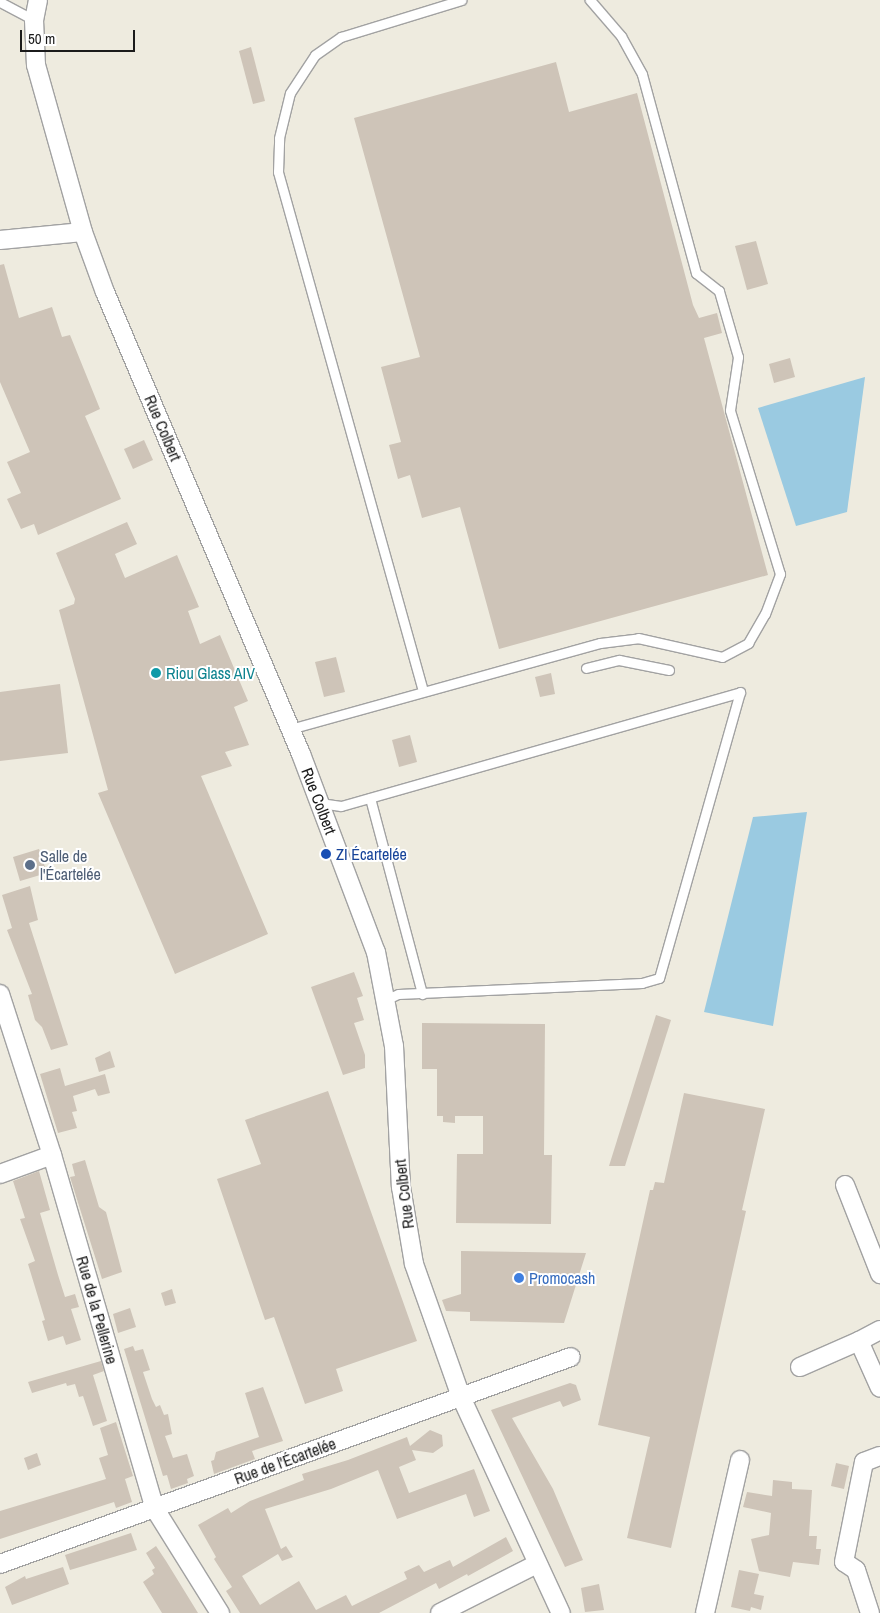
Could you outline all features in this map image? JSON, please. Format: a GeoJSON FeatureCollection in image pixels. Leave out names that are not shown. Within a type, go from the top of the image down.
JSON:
{"type":"FeatureCollection","features":[{"type":"Feature","properties":{"kind":"street","name":"Rue Colbert"},"geometry":{"type":"LineString","coordinates":[[38,0],[34,20],[36,65],[83,232],[105,292],[290,729],[376,952],[394,1046],[401,1187],[414,1264],[460,1396],[561,1613]]}},
{"type":"Feature","properties":{"kind":"street"},"geometry":{"type":"LineString","coordinates":[[0,240],[83,232]]}},
{"type":"Feature","properties":{"kind":"street","name":"Rue de la Pellerine"},"geometry":{"type":"LineString","coordinates":[[0,994],[52,1155],[155,1509],[220,1613]]}},
{"type":"Feature","properties":{"kind":"street"},"geometry":{"type":"LineString","coordinates":[[0,1174],[52,1155]]}},
{"type":"Feature","properties":{"kind":"street"},"geometry":{"type":"LineString","coordinates":[[846,1185],[880,1274]]}},
{"type":"Feature","properties":{"kind":"street"},"geometry":{"type":"LineString","coordinates":[[800,1366],[880,1330]]}},
{"type":"Feature","properties":{"kind":"street"},"geometry":{"type":"LineString","coordinates":[[859,1341],[880,1388]]}},
{"type":"Feature","properties":{"kind":"street","name":"Rue de l'Écartelée"},"geometry":{"type":"LineString","coordinates":[[0,1564],[571,1357]]}},
{"type":"Feature","properties":{"kind":"street"},"geometry":{"type":"LineString","coordinates":[[870,1613],[856,1570],[844,1562],[864,1462],[880,1456]]}},
{"type":"Feature","properties":{"kind":"street"},"geometry":{"type":"LineString","coordinates":[[705,1613],[740,1460]]}},
{"type":"Feature","properties":{"kind":"street"},"geometry":{"type":"LineString","coordinates":[[445,1612],[537,1564]]}},
{"type":"Feature","properties":{"kind":"lane"},"geometry":{"type":"LineString","coordinates":[[423,691],[278,172],[279,138],[290,93],[315,54],[341,37],[461,0]]}},
{"type":"Feature","properties":{"kind":"lane"},"geometry":{"type":"LineString","coordinates":[[290,729],[600,643],[638,638],[722,656],[748,643],[765,614],[780,574],[730,410],[738,357],[719,291],[696,273],[642,74],[621,36],[590,0]]}},
{"type":"Feature","properties":{"kind":"lane"},"geometry":{"type":"LineString","coordinates":[[0,2],[34,20]]}},
{"type":"Feature","properties":{"kind":"lane"},"geometry":{"type":"LineString","coordinates":[[586,668],[615,660],[669,670]]}},
{"type":"Feature","properties":{"kind":"lane"},"geometry":{"type":"LineString","coordinates":[[320,803],[341,806],[740,692],[659,978],[642,983],[398,994],[385,1000]]}},
{"type":"Feature","properties":{"kind":"lane"},"geometry":{"type":"LineString","coordinates":[[370,798],[422,994]]}},
{"type":"Feature","properties":{"kind":"water"},"geometry":{"type":"Polygon","coordinates":[[[865,377],[847,512],[796,526],[758,408],[865,377]]]}},
{"type":"Feature","properties":{"kind":"water"},"geometry":{"type":"Polygon","coordinates":[[[807,812],[773,1026],[704,1012],[753,817],[807,812]]]}},
{"type":"Feature","properties":{"kind":"building"},"geometry":{"type":"Polygon","coordinates":[[[251,47],[265,101],[253,104],[239,51],[251,47]]]}},
{"type":"Feature","properties":{"kind":"building"},"geometry":{"type":"Polygon","coordinates":[[[556,62],[569,112],[637,93],[693,305],[699,318],[717,313],[722,333],[704,338],[768,575],[499,649],[460,507],[422,518],[410,475],[398,479],[389,445],[401,442],[381,367],[420,357],[354,118],[556,62]]]}},
{"type":"Feature","properties":{"kind":"building"},"geometry":{"type":"Polygon","coordinates":[[[756,241],[768,284],[747,290],[735,246],[756,241]]]}},
{"type":"Feature","properties":{"kind":"building"},"geometry":{"type":"Polygon","coordinates":[[[4,264],[19,318],[52,307],[62,337],[70,335],[100,409],[85,416],[121,499],[38,535],[34,524],[21,529],[7,499],[21,493],[7,462],[30,452],[0,382],[0,265],[4,264]]]}},
{"type":"Feature","properties":{"kind":"building"},"geometry":{"type":"Polygon","coordinates":[[[790,358],[795,377],[774,383],[769,364],[790,358]]]}},
{"type":"Feature","properties":{"kind":"building"},"geometry":{"type":"Polygon","coordinates":[[[144,440],[153,460],[133,469],[124,449],[144,440]]]}},
{"type":"Feature","properties":{"kind":"building"},"geometry":{"type":"Polygon","coordinates":[[[127,522],[137,544],[115,554],[125,578],[177,555],[199,607],[188,611],[200,644],[220,635],[248,701],[234,707],[249,745],[225,752],[232,766],[201,776],[268,934],[175,974],[98,793],[108,790],[59,610],[74,604],[75,599],[56,553],[127,522]]]}},
{"type":"Feature","properties":{"kind":"building"},"geometry":{"type":"Polygon","coordinates":[[[336,657],[345,692],[324,697],[315,662],[336,657]]]}},
{"type":"Feature","properties":{"kind":"building"},"geometry":{"type":"Polygon","coordinates":[[[551,673],[555,694],[540,697],[535,677],[551,673]]]}},
{"type":"Feature","properties":{"kind":"building"},"geometry":{"type":"Polygon","coordinates":[[[60,684],[68,753],[0,761],[0,692],[60,684]]]}},
{"type":"Feature","properties":{"kind":"building"},"geometry":{"type":"Polygon","coordinates":[[[410,735],[417,762],[399,767],[392,740],[410,735]]]}},
{"type":"Feature","properties":{"kind":"building","name":"Salle de l'Écartelée"},"geometry":{"type":"Polygon","coordinates":[[[39,849],[47,873],[20,881],[13,857],[39,849]]]}},
{"type":"Feature","properties":{"kind":"building"},"geometry":{"type":"Polygon","coordinates":[[[30,886],[38,920],[29,923],[68,1045],[51,1050],[42,1027],[35,1020],[28,995],[32,994],[7,930],[12,928],[2,895],[30,886]]]}},
{"type":"Feature","properties":{"kind":"building"},"geometry":{"type":"Polygon","coordinates":[[[354,972],[363,996],[357,998],[364,1020],[354,1023],[365,1055],[365,1068],[343,1075],[311,987],[354,972]]]}},
{"type":"Feature","properties":{"kind":"building"},"geometry":{"type":"Polygon","coordinates":[[[656,1015],[671,1020],[625,1166],[609,1166],[656,1015]]]}},
{"type":"Feature","properties":{"kind":"building"},"geometry":{"type":"Polygon","coordinates":[[[422,1023],[545,1024],[544,1155],[552,1155],[551,1224],[456,1223],[457,1154],[483,1154],[483,1116],[455,1116],[455,1123],[443,1122],[443,1116],[437,1116],[437,1069],[422,1069],[422,1023]]]}},
{"type":"Feature","properties":{"kind":"building"},"geometry":{"type":"Polygon","coordinates":[[[110,1051],[115,1067],[99,1072],[95,1058],[110,1051]]]}},
{"type":"Feature","properties":{"kind":"building"},"geometry":{"type":"Polygon","coordinates":[[[60,1068],[65,1086],[105,1074],[110,1093],[98,1096],[95,1089],[73,1096],[77,1111],[72,1112],[77,1128],[58,1133],[40,1074],[60,1068]]]}},
{"type":"Feature","properties":{"kind":"building"},"geometry":{"type":"Polygon","coordinates":[[[328,1091],[417,1341],[336,1369],[343,1391],[305,1404],[274,1317],[265,1320],[217,1179],[261,1164],[245,1120],[328,1091]]]}},
{"type":"Feature","properties":{"kind":"building"},"geometry":{"type":"Polygon","coordinates":[[[684,1093],[765,1109],[742,1210],[746,1211],[671,1548],[627,1538],[650,1437],[598,1425],[650,1190],[653,1190],[655,1182],[664,1183],[684,1093]]]}},
{"type":"Feature","properties":{"kind":"building"},"geometry":{"type":"Polygon","coordinates":[[[85,1160],[99,1207],[106,1212],[122,1272],[102,1279],[70,1177],[75,1176],[72,1164],[85,1160]]]}},
{"type":"Feature","properties":{"kind":"building"},"geometry":{"type":"Polygon","coordinates":[[[39,1171],[50,1210],[40,1213],[58,1275],[65,1297],[75,1294],[79,1307],[71,1309],[81,1340],[66,1345],[63,1336],[48,1341],[42,1321],[45,1320],[28,1264],[35,1261],[20,1219],[25,1218],[13,1181],[39,1171]]]}},
{"type":"Feature","properties":{"kind":"building","name":"Promocash"},"geometry":{"type":"Polygon","coordinates":[[[461,1251],[586,1253],[564,1323],[470,1321],[470,1312],[446,1311],[442,1300],[461,1294],[461,1251]]]}},
{"type":"Feature","properties":{"kind":"building"},"geometry":{"type":"Polygon","coordinates":[[[172,1289],[176,1303],[165,1306],[161,1293],[172,1289]]]}},
{"type":"Feature","properties":{"kind":"building"},"geometry":{"type":"Polygon","coordinates":[[[130,1308],[136,1327],[118,1333],[113,1314],[130,1308]]]}},
{"type":"Feature","properties":{"kind":"building"},"geometry":{"type":"Polygon","coordinates":[[[133,1346],[135,1351],[143,1349],[150,1370],[143,1372],[152,1399],[156,1407],[160,1405],[164,1415],[168,1414],[172,1434],[165,1436],[173,1458],[187,1454],[194,1476],[187,1479],[188,1483],[171,1489],[167,1475],[163,1476],[124,1349],[133,1346]]]}},
{"type":"Feature","properties":{"kind":"building"},"geometry":{"type":"Polygon","coordinates":[[[101,1361],[104,1371],[93,1375],[107,1421],[93,1426],[83,1396],[79,1397],[75,1384],[67,1386],[66,1383],[32,1393],[28,1382],[101,1361]]]}},
{"type":"Feature","properties":{"kind":"building"},"geometry":{"type":"Polygon","coordinates":[[[570,1383],[576,1385],[581,1400],[563,1407],[560,1401],[512,1418],[553,1489],[583,1560],[565,1567],[491,1410],[570,1383]]]}},
{"type":"Feature","properties":{"kind":"building"},"geometry":{"type":"Polygon","coordinates":[[[263,1387],[283,1441],[252,1451],[255,1459],[214,1474],[211,1461],[214,1460],[216,1452],[259,1437],[245,1393],[263,1387]]]}},
{"type":"Feature","properties":{"kind":"building"},"geometry":{"type":"Polygon","coordinates":[[[116,1422],[133,1476],[125,1479],[132,1502],[116,1508],[114,1502],[0,1539],[0,1511],[106,1479],[99,1458],[108,1455],[100,1428],[116,1422]]]}},
{"type":"Feature","properties":{"kind":"building"},"geometry":{"type":"Polygon","coordinates":[[[430,1430],[442,1435],[443,1446],[433,1453],[412,1450],[416,1460],[399,1467],[409,1493],[474,1469],[490,1511],[474,1517],[466,1494],[397,1519],[378,1470],[331,1489],[265,1509],[281,1549],[286,1546],[293,1557],[282,1561],[278,1554],[242,1576],[260,1605],[299,1581],[316,1610],[346,1595],[352,1606],[407,1579],[404,1572],[419,1565],[424,1572],[450,1560],[453,1567],[506,1537],[513,1551],[468,1576],[467,1574],[439,1589],[436,1583],[379,1613],[240,1613],[226,1591],[232,1587],[214,1559],[216,1557],[198,1525],[228,1508],[231,1513],[250,1501],[304,1480],[302,1474],[348,1460],[407,1437],[410,1446],[430,1430]]]}},
{"type":"Feature","properties":{"kind":"building"},"geometry":{"type":"Polygon","coordinates":[[[37,1453],[41,1465],[28,1470],[24,1458],[37,1453]]]}},
{"type":"Feature","properties":{"kind":"building"},"geometry":{"type":"Polygon","coordinates":[[[836,1463],[849,1466],[844,1489],[831,1486],[836,1463]]]}},
{"type":"Feature","properties":{"kind":"building"},"geometry":{"type":"Polygon","coordinates":[[[773,1480],[792,1482],[792,1489],[812,1490],[809,1536],[817,1536],[816,1549],[821,1549],[819,1565],[793,1562],[790,1577],[759,1571],[751,1539],[769,1535],[771,1513],[743,1507],[747,1492],[772,1496],[773,1480]]]}},
{"type":"Feature","properties":{"kind":"building"},"geometry":{"type":"Polygon","coordinates":[[[131,1533],[137,1550],[70,1570],[65,1555],[131,1533]]]}},
{"type":"Feature","properties":{"kind":"building"},"geometry":{"type":"Polygon","coordinates":[[[156,1546],[198,1613],[162,1613],[143,1582],[154,1574],[152,1570],[155,1568],[146,1553],[156,1546]]]}},
{"type":"Feature","properties":{"kind":"building"},"geometry":{"type":"Polygon","coordinates":[[[63,1567],[69,1584],[12,1605],[5,1587],[25,1576],[26,1579],[63,1567]]]}},
{"type":"Feature","properties":{"kind":"building"},"geometry":{"type":"Polygon","coordinates":[[[739,1570],[759,1574],[754,1594],[764,1596],[761,1610],[751,1607],[750,1611],[731,1607],[739,1570]]]}},
{"type":"Feature","properties":{"kind":"building"},"geometry":{"type":"Polygon","coordinates":[[[599,1584],[604,1610],[585,1612],[581,1588],[599,1584]]]}},
{"type":"Feature","properties":{"kind":"place","name":"Riou Glass AIV"},"geometry":{"type":"Point","coordinates":[156,673]}},
{"type":"Feature","properties":{"kind":"place","name":"ZI Écartelée"},"geometry":{"type":"Point","coordinates":[326,854]}},
{"type":"Feature","properties":{"kind":"place","name":"Salle de l'Écartelée"},"geometry":{"type":"Point","coordinates":[30,865]}},
{"type":"Feature","properties":{"kind":"place","name":"Promocash"},"geometry":{"type":"Point","coordinates":[519,1278]}}]}
